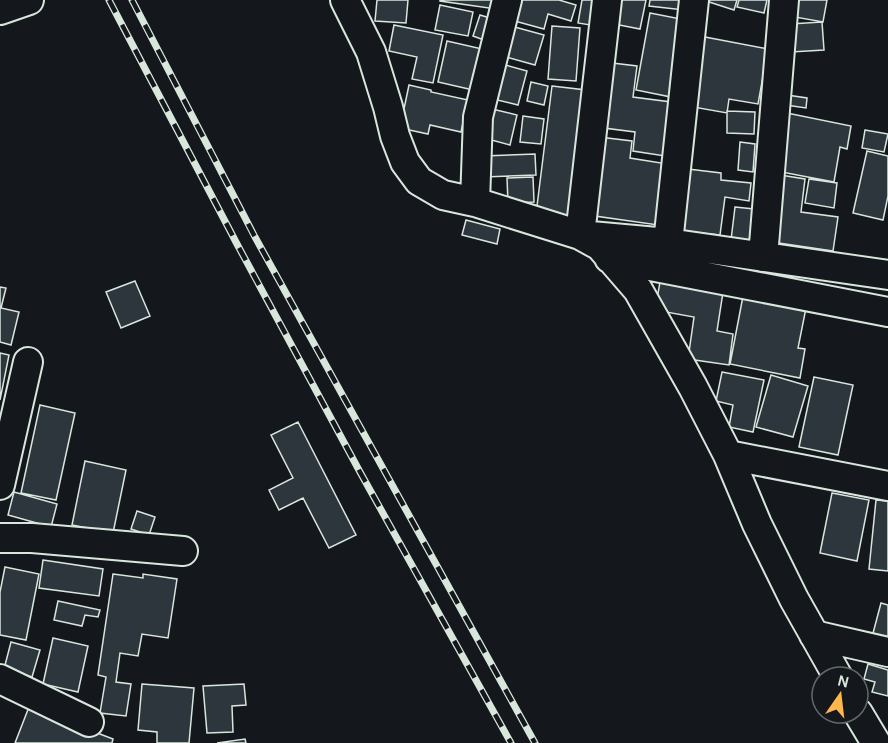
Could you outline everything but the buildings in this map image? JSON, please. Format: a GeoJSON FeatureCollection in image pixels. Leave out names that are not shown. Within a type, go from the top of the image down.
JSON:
{"type":"FeatureCollection","features":[{"type":"Feature","properties":{"kind":"street"},"geometry":{"type":"LineString","coordinates":[[0,10],[29,0]]}},
{"type":"Feature","properties":{"kind":"street"},"geometry":{"type":"LineString","coordinates":[[345,0],[371,52],[388,107],[394,136],[405,162],[419,181],[443,195],[475,202],[580,235],[600,246],[638,290],[693,387],[728,455],[757,524],[794,599],[831,665]]}},
{"type":"Feature","properties":{"kind":"street"},"geometry":{"type":"LineString","coordinates":[[475,202],[478,117],[507,0]]}},
{"type":"Feature","properties":{"kind":"street"},"geometry":{"type":"LineString","coordinates":[[580,235],[607,0]]}},
{"type":"Feature","properties":{"kind":"street"},"geometry":{"type":"LineString","coordinates":[[668,243],[694,0]]}},
{"type":"Feature","properties":{"kind":"street"},"geometry":{"type":"LineString","coordinates":[[763,257],[784,0]]}},
{"type":"Feature","properties":{"kind":"street"},"geometry":{"type":"LineString","coordinates":[[580,235],[668,243],[888,275]]}},
{"type":"Feature","properties":{"kind":"street"},"geometry":{"type":"LineString","coordinates":[[609,258],[888,312]]}},
{"type":"Feature","properties":{"kind":"street"},"geometry":{"type":"LineString","coordinates":[[0,485],[28,363]]}},
{"type":"Feature","properties":{"kind":"street"},"geometry":{"type":"LineString","coordinates":[[728,455],[888,486]]}},
{"type":"Feature","properties":{"kind":"street"},"geometry":{"type":"LineString","coordinates":[[0,538],[32,538],[183,551]]}},
{"type":"Feature","properties":{"kind":"street"},"geometry":{"type":"LineString","coordinates":[[814,635],[888,652]]}},
{"type":"Feature","properties":{"kind":"street"},"geometry":{"type":"LineString","coordinates":[[0,679],[89,722]]}},
{"type":"Feature","properties":{"kind":"street"},"geometry":{"type":"LineString","coordinates":[[865,725],[876,743]]}},
{"type":"Feature","properties":{"kind":"railway"},"geometry":{"type":"LineString","coordinates":[[109,0],[360,472],[511,743]]}},
{"type":"Feature","properties":{"kind":"railway"},"geometry":{"type":"LineString","coordinates":[[132,0],[255,237],[535,743]]}}]}
